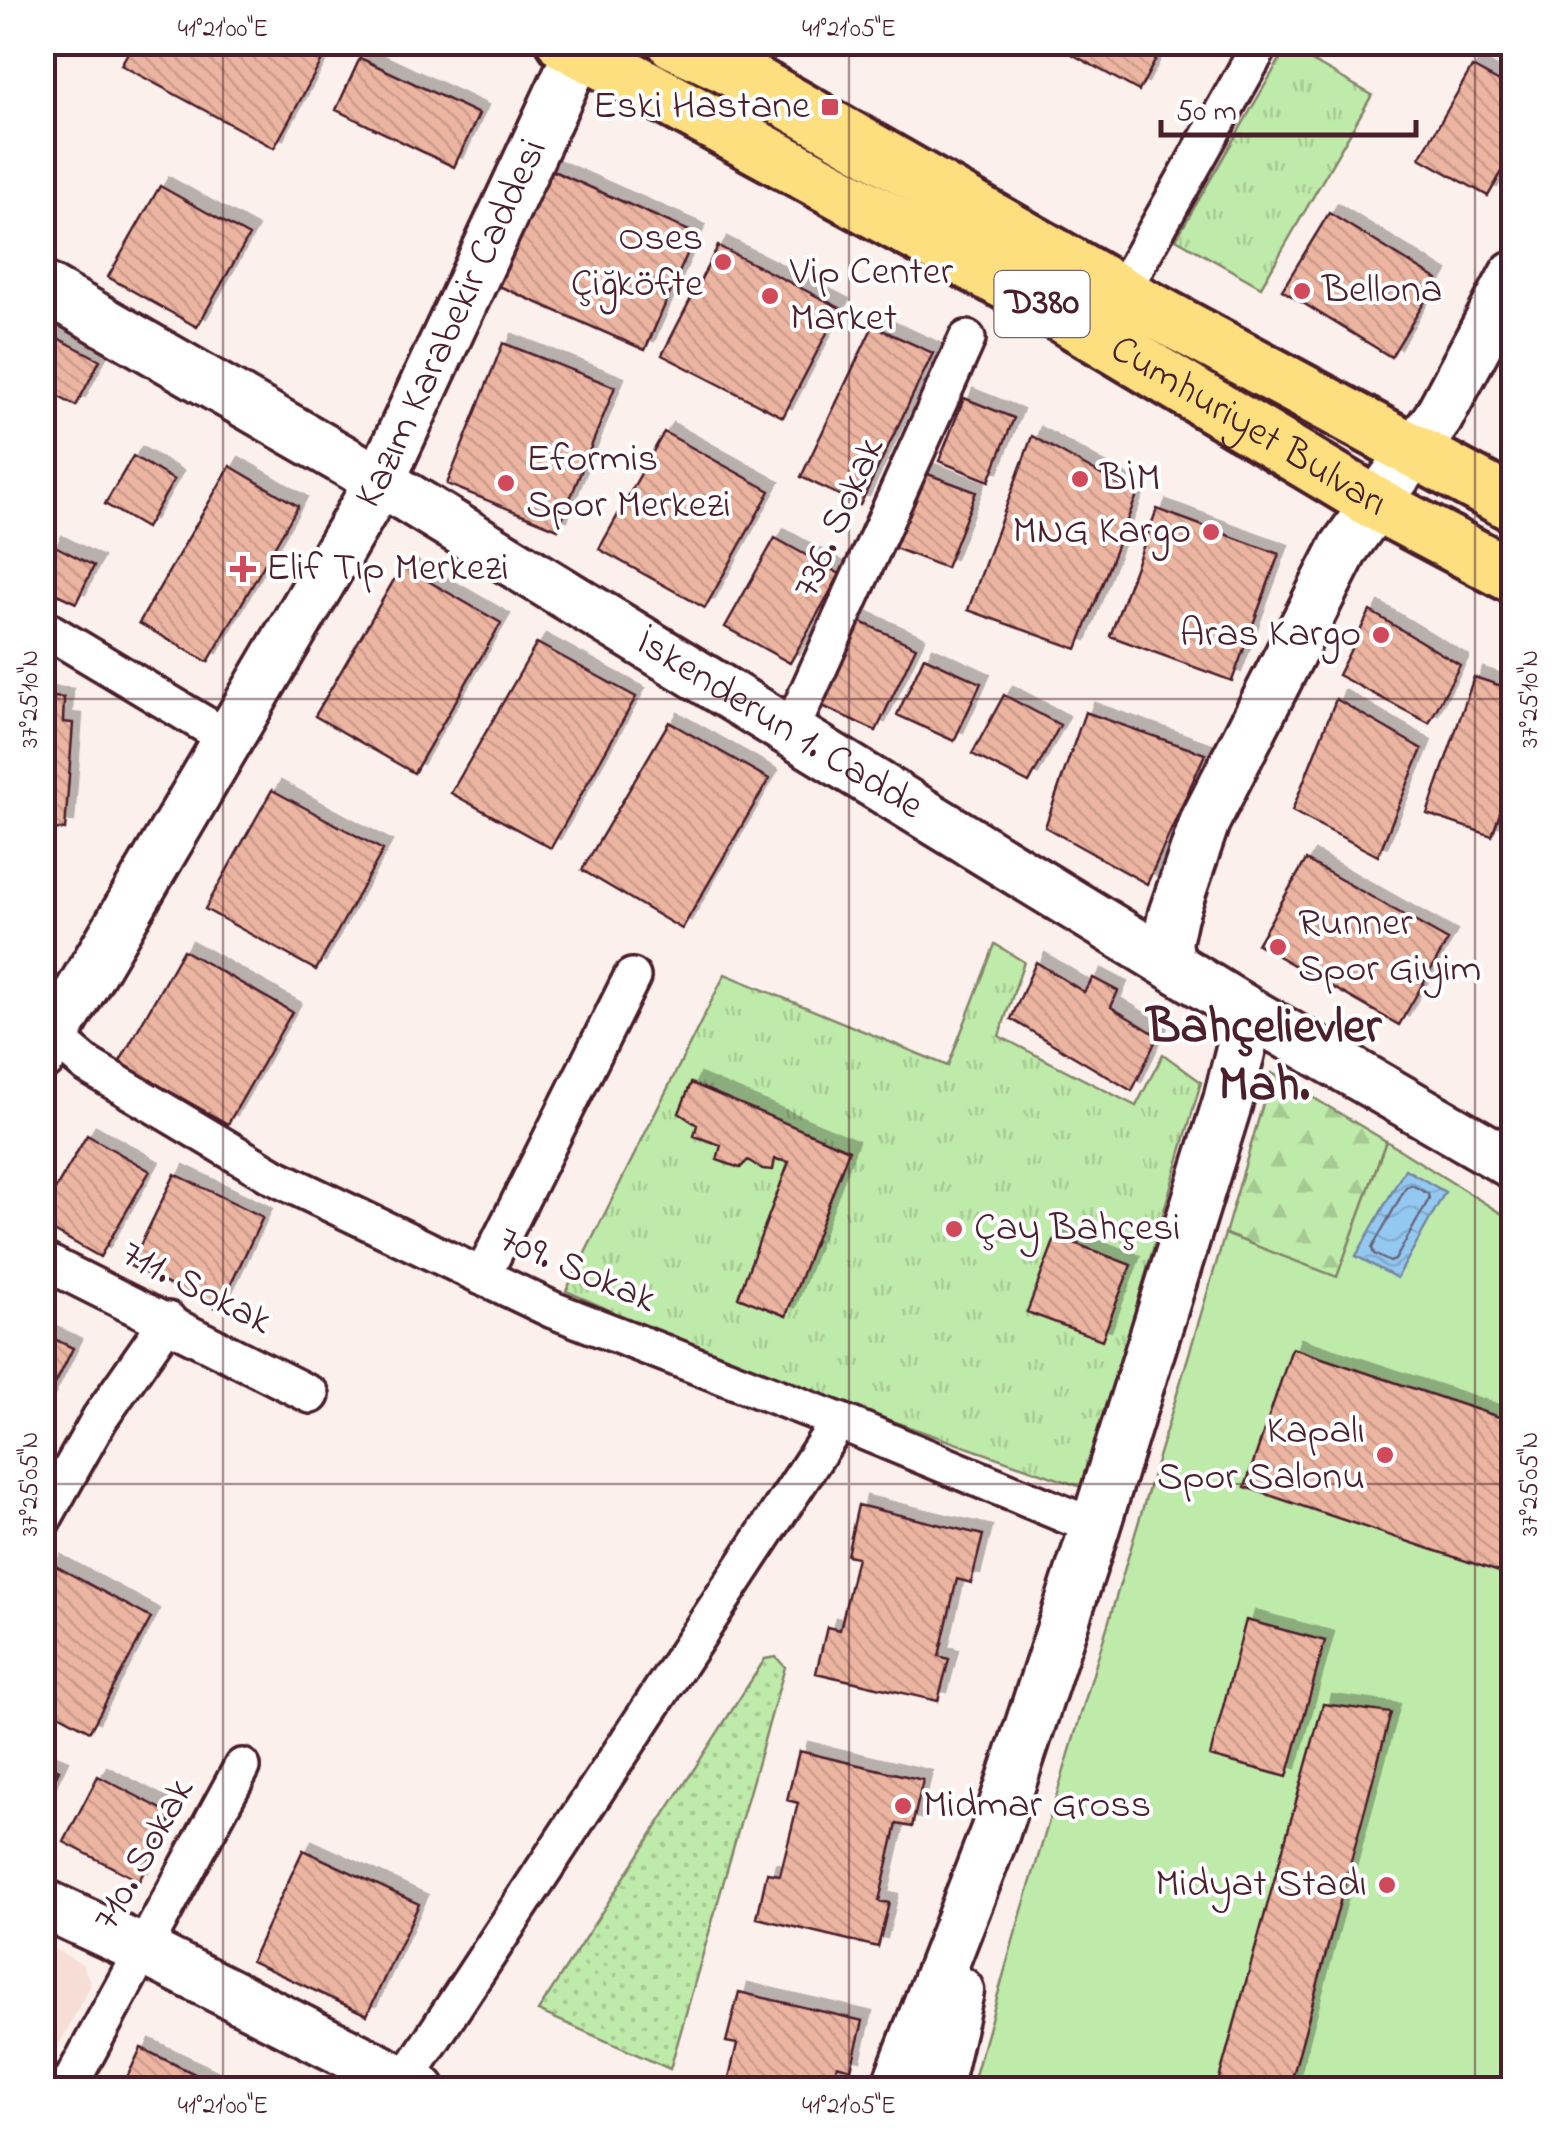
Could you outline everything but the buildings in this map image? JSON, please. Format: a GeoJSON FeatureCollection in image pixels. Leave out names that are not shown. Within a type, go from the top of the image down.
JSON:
{"type":"FeatureCollection","features":[{"type":"Feature","properties":{"kind":"main road","name":"Cumhuriyet Bulvarı"},"geometry":{"type":"LineString","coordinates":[[674,42],[732,55],[1121,294],[1514,505]]}},
{"type":"Feature","properties":{"kind":"main road","name":"Cumhuriyet Bulvarı"},"geometry":{"type":"LineString","coordinates":[[571,46],[1033,298],[1378,505],[1514,577]]}},
{"type":"Feature","properties":{"kind":"street"},"geometry":{"type":"LineString","coordinates":[[1121,294],[1262,42]]}},
{"type":"Feature","properties":{"kind":"street","name":"Kazım Karabekir Caddesi"},"geometry":{"type":"LineString","coordinates":[[48,1046],[380,481],[571,46]]}},
{"type":"Feature","properties":{"kind":"street"},"geometry":{"type":"LineString","coordinates":[[1171,965],[1167,943],[1173,915],[1206,821],[1344,548],[1438,418],[1514,275]]}},
{"type":"Feature","properties":{"kind":"street","name":"İskenderun 1. Cadde"},"geometry":{"type":"LineString","coordinates":[[42,286],[380,481],[1240,1007],[1514,1165]]}},
{"type":"Feature","properties":{"kind":"street","name":"736. Sokak"},"geometry":{"type":"LineString","coordinates":[[790,732],[967,339]]}},
{"type":"Feature","properties":{"kind":"street"},"geometry":{"type":"LineString","coordinates":[[42,626],[229,739]]}},
{"type":"Feature","properties":{"kind":"street"},"geometry":{"type":"LineString","coordinates":[[482,1276],[632,977]]}},
{"type":"Feature","properties":{"kind":"street"},"geometry":{"type":"LineString","coordinates":[[894,2090],[995,1832],[1096,1528],[1228,1101],[1242,1044],[1240,1007]]}},
{"type":"Feature","properties":{"kind":"street","name":"709. Sokak"},"geometry":{"type":"LineString","coordinates":[[48,1046],[272,1176],[553,1310],[839,1421],[1096,1528]]}},
{"type":"Feature","properties":{"kind":"street","name":"711. Sokak"},"geometry":{"type":"LineString","coordinates":[[42,1260],[312,1395]]}},
{"type":"Feature","properties":{"kind":"street"},"geometry":{"type":"LineString","coordinates":[[42,1521],[100,1418],[168,1320]]}},
{"type":"Feature","properties":{"kind":"street"},"geometry":{"type":"LineString","coordinates":[[42,1904],[142,1949],[413,2086],[839,1421]]}},
{"type":"Feature","properties":{"kind":"street","name":"710. Sokak"},"geometry":{"type":"LineString","coordinates":[[67,2090],[242,1767]]}},
{"type":"Feature","properties":{"kind":"street"},"geometry":{"type":"LineString","coordinates":[[936,2090],[995,1832]]}},
{"type":"Feature","properties":{"kind":"shaded area"},"geometry":{"type":"Polygon","coordinates":[[[43,1943],[82,1964],[91,1984],[43,2076],[43,1943]]]}},
{"type":"Feature","properties":{"kind":"green space"},"geometry":{"type":"Polygon","coordinates":[[[1287,47],[1372,95],[1261,287],[1176,239],[1287,47]]]}},
{"type":"Feature","properties":{"kind":"green space"},"geometry":{"type":"Polygon","coordinates":[[[995,944],[1024,962],[999,1036],[1136,1106],[1163,1054],[1201,1082],[1084,1488],[743,1369],[566,1291],[725,974],[948,1066],[995,944]]]}},
{"type":"Feature","properties":{"kind":"green space"},"geometry":{"type":"Polygon","coordinates":[[[1272,1073],[1386,1141],[1337,1278],[1225,1234],[1272,1073]]]}},
{"type":"Feature","properties":{"kind":"green space"},"geometry":{"type":"Polygon","coordinates":[[[1386,1141],[1513,1221],[1513,2089],[971,2090],[1225,1234],[1337,1277],[1386,1141]]]}},
{"type":"Feature","properties":{"kind":"green space"},"geometry":{"type":"Polygon","coordinates":[[[776,1657],[785,1667],[670,2069],[538,2011],[765,1659],[776,1657]]]}},
{"type":"Feature","properties":{"kind":"water"},"geometry":{"type":"Polygon","coordinates":[[[1405,1169],[1445,1192],[1397,1278],[1356,1256],[1405,1169]]]}},
{"type":"Feature","properties":{"kind":"place","name":"Eski Hastane"},"geometry":{"type":"Point","coordinates":[830,107]}},
{"type":"Feature","properties":{"kind":"place","name":"Oses Çiğköfte"},"geometry":{"type":"Point","coordinates":[723,262]}},
{"type":"Feature","properties":{"kind":"place","name":"Bellona"},"geometry":{"type":"Point","coordinates":[1302,291]}},
{"type":"Feature","properties":{"kind":"place","name":"Vip Center Market"},"geometry":{"type":"Point","coordinates":[770,296]}},
{"type":"Feature","properties":{"kind":"place","name":"BİM"},"geometry":{"type":"Point","coordinates":[1080,479]}},
{"type":"Feature","properties":{"kind":"place","name":"Eformis Spor Merkezi"},"geometry":{"type":"Point","coordinates":[506,483]}},
{"type":"Feature","properties":{"kind":"place","name":"MNG Kargo"},"geometry":{"type":"Point","coordinates":[1211,532]}},
{"type":"Feature","properties":{"kind":"place","name":"Elif Tıp Merkezi"},"geometry":{"type":"Point","coordinates":[243,569]}},
{"type":"Feature","properties":{"kind":"place","name":"Aras Kargo"},"geometry":{"type":"Point","coordinates":[1381,635]}},
{"type":"Feature","properties":{"kind":"place","name":"Runner Spor Giyim"},"geometry":{"type":"Point","coordinates":[1278,947]}},
{"type":"Feature","properties":{"kind":"place","name":"Çay Bahçesi"},"geometry":{"type":"Point","coordinates":[954,1229]}},
{"type":"Feature","properties":{"kind":"place","name":"Kapalı Spor Salonu"},"geometry":{"type":"Point","coordinates":[1385,1455]}},
{"type":"Feature","properties":{"kind":"place","name":"Midmar Gross"},"geometry":{"type":"Point","coordinates":[903,1806]}},
{"type":"Feature","properties":{"kind":"place","name":"Midyat Stadı"},"geometry":{"type":"Point","coordinates":[1387,1885]}},
{"type":"Feature","properties":{"kind":"district","name":"Bahçelievler Mah."},"geometry":{"type":"Point","coordinates":[1264,1057]}}]}
